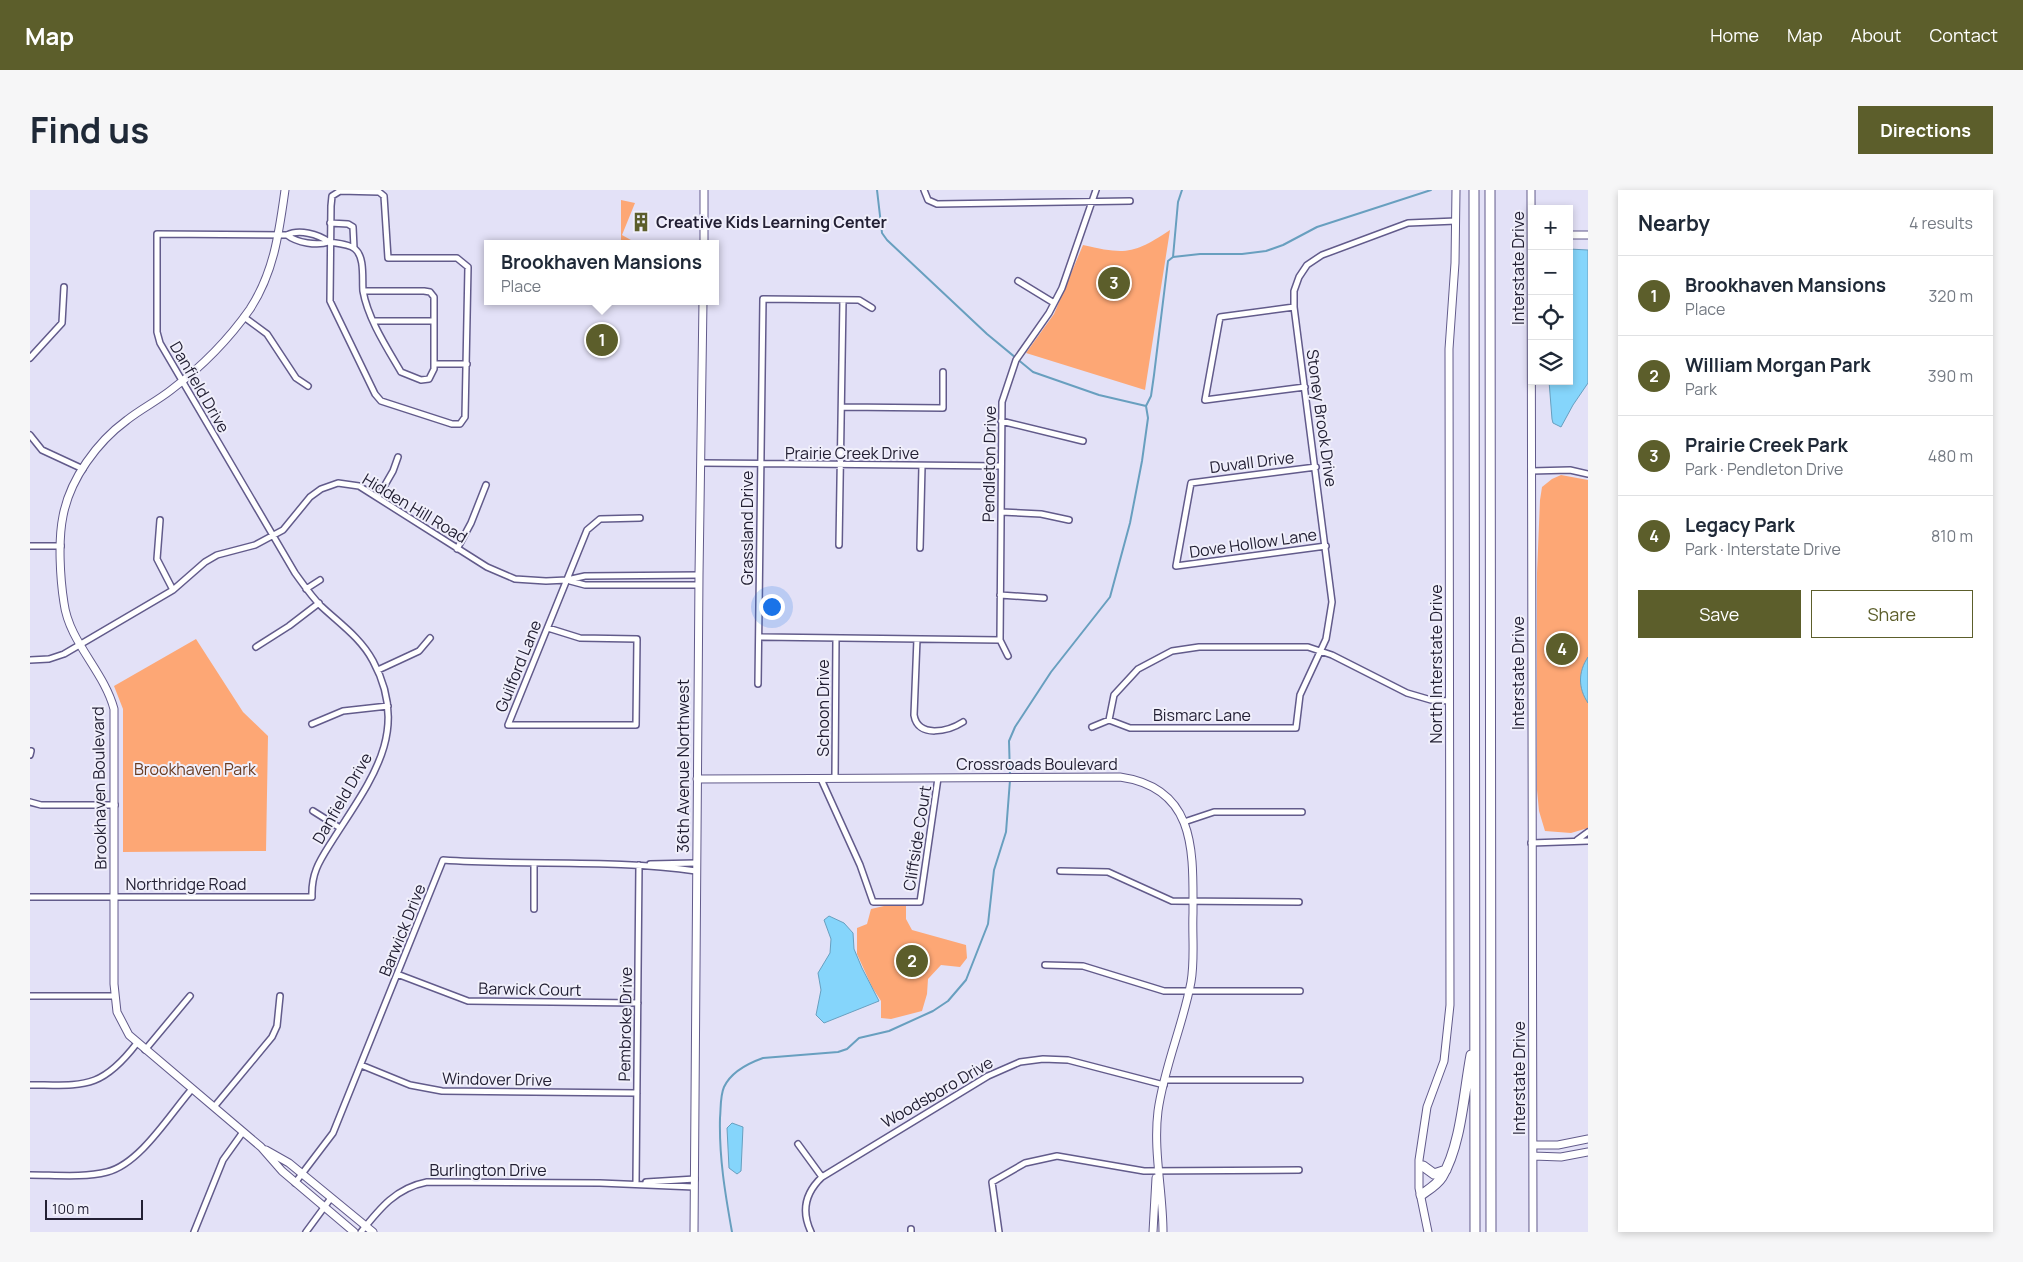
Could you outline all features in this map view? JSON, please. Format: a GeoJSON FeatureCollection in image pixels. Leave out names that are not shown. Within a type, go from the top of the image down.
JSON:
{"type":"FeatureCollection","features":[{"type":"Feature","properties":{"kind":"highway"},"geometry":{"type":"LineString","coordinates":[[1474,190],[1475,1232]]}},
{"type":"Feature","properties":{"kind":"highway"},"geometry":{"type":"LineString","coordinates":[[1490,190],[1490,1232]]}},
{"type":"Feature","properties":{"kind":"highway"},"geometry":{"type":"LineString","coordinates":[[1421,1195],[1439,1181],[1446,1170],[1458,1126],[1475,1030]]}},
{"type":"Feature","properties":{"kind":"highway"},"geometry":{"type":"LineString","coordinates":[[1423,1166],[1434,1174],[1446,1170]]}},
{"type":"Feature","properties":{"kind":"street","name":"Brookhaven Boulevard"},"geometry":{"type":"LineString","coordinates":[[285,190],[283,235],[265,281],[244,316],[206,360],[182,381],[120,425],[97,448],[83,469],[64,509],[61,546],[65,612],[107,690],[114,708],[115,996],[120,1020],[137,1043],[261,1147],[295,1183],[354,1232]]}},
{"type":"Feature","properties":{"kind":"street"},"geometry":{"type":"LineString","coordinates":[[704,190],[704,240]]}},
{"type":"Feature","properties":{"kind":"street"},"geometry":{"type":"LineString","coordinates":[[924,190],[928,200],[937,204],[1092,204],[1130,201]]}},
{"type":"Feature","properties":{"kind":"street","name":"Pendleton Drive"},"geometry":{"type":"LineString","coordinates":[[1000,640],[1002,402],[1016,360],[1054,303],[1066,276],[1096,190]]}},
{"type":"Feature","properties":{"kind":"street","name":"North Interstate Drive"},"geometry":{"type":"LineString","coordinates":[[1428,1232],[1419,1188],[1419,1160],[1427,1107],[1444,1061],[1450,1012],[1449,349],[1456,190]]}},
{"type":"Feature","properties":{"kind":"street","name":"Interstate Drive"},"geometry":{"type":"LineString","coordinates":[[1531,190],[1531,205]]}},
{"type":"Feature","properties":{"kind":"street"},"geometry":{"type":"LineString","coordinates":[[340,191],[379,192],[386,201],[388,258],[457,258],[468,267],[465,417],[460,424],[452,424],[381,402],[375,394],[330,301],[329,242],[332,196],[340,191]]}},
{"type":"Feature","properties":{"kind":"street","name":"Stoney Brook Drive"},"geometry":{"type":"LineString","coordinates":[[1296,728],[1300,695],[1321,652],[1330,626],[1332,602],[1294,307],[1294,291],[1299,277],[1307,265],[1322,255],[1408,223],[1456,221]]}},
{"type":"Feature","properties":{"kind":"street"},"geometry":{"type":"LineString","coordinates":[[330,224],[348,224],[353,227],[354,248],[362,271],[364,291],[374,321],[401,372],[421,380],[429,379],[434,364],[434,297],[430,292],[364,291]]}},
{"type":"Feature","properties":{"kind":"street","name":"Danfield Drive"},"geometry":{"type":"LineString","coordinates":[[283,235],[157,234],[157,332],[160,343],[182,381],[306,589],[363,646],[378,670],[388,706],[388,735],[379,764],[314,872],[312,897]]}},
{"type":"Feature","properties":{"kind":"street"},"geometry":{"type":"LineString","coordinates":[[283,235],[292,240],[321,245],[329,242],[354,248]]}},
{"type":"Feature","properties":{"kind":"street"},"geometry":{"type":"LineString","coordinates":[[1573,235],[1588,235]]}},
{"type":"Feature","properties":{"kind":"street","name":"Interstate Drive"},"geometry":{"type":"LineString","coordinates":[[1532,250],[1533,1156]]}},
{"type":"Feature","properties":{"kind":"street"},"geometry":{"type":"LineString","coordinates":[[1018,282],[1054,303]]}},
{"type":"Feature","properties":{"kind":"street"},"geometry":{"type":"LineString","coordinates":[[30,358],[62,323],[64,287]]}},
{"type":"Feature","properties":{"kind":"street","name":"Grassland Drive"},"geometry":{"type":"LineString","coordinates":[[758,684],[763,299],[843,300]]}},
{"type":"Feature","properties":{"kind":"street"},"geometry":{"type":"LineString","coordinates":[[839,545],[843,300],[859,300],[872,308]]}},
{"type":"Feature","properties":{"kind":"street","name":"36th Avenue Northwest"},"geometry":{"type":"LineString","coordinates":[[694,1232],[698,585],[702,463],[703,305]]}},
{"type":"Feature","properties":{"kind":"street"},"geometry":{"type":"LineString","coordinates":[[1294,307],[1220,317],[1205,400],[1305,387]]}},
{"type":"Feature","properties":{"kind":"street"},"geometry":{"type":"LineString","coordinates":[[244,316],[266,334],[296,378],[308,386]]}},
{"type":"Feature","properties":{"kind":"street"},"geometry":{"type":"LineString","coordinates":[[374,321],[434,321]]}},
{"type":"Feature","properties":{"kind":"street"},"geometry":{"type":"LineString","coordinates":[[434,364],[467,364]]}},
{"type":"Feature","properties":{"kind":"street"},"geometry":{"type":"LineString","coordinates":[[842,407],[943,408],[943,372]]}},
{"type":"Feature","properties":{"kind":"street"},"geometry":{"type":"LineString","coordinates":[[1001,421],[1083,441]]}},
{"type":"Feature","properties":{"kind":"street"},"geometry":{"type":"LineString","coordinates":[[30,435],[42,450],[83,469]]}},
{"type":"Feature","properties":{"kind":"street"},"geometry":{"type":"LineString","coordinates":[[378,497],[393,471],[398,457]]}},
{"type":"Feature","properties":{"kind":"street","name":"Prairie Creek Drive"},"geometry":{"type":"LineString","coordinates":[[702,463],[1001,466]]}},
{"type":"Feature","properties":{"kind":"street"},"geometry":{"type":"LineString","coordinates":[[920,548],[922,466]]}},
{"type":"Feature","properties":{"kind":"street","name":"Duvall Drive"},"geometry":{"type":"LineString","coordinates":[[1191,483],[1316,467]]}},
{"type":"Feature","properties":{"kind":"street"},"geometry":{"type":"LineString","coordinates":[[1531,471],[1570,470],[1588,474]]}},
{"type":"Feature","properties":{"kind":"street","name":"Hidden Hill Road"},"geometry":{"type":"LineString","coordinates":[[30,660],[55,658],[173,590],[205,562],[217,555],[255,545],[273,536],[293,520],[310,497],[326,486],[338,483],[352,484],[378,497],[457,549],[506,576],[528,580],[567,580],[585,576],[699,575]]}},
{"type":"Feature","properties":{"kind":"street","name":"Dove Hollow Lane"},"geometry":{"type":"LineString","coordinates":[[1191,483],[1176,566],[1326,546]]}},
{"type":"Feature","properties":{"kind":"street"},"geometry":{"type":"LineString","coordinates":[[457,549],[471,523],[486,485]]}},
{"type":"Feature","properties":{"kind":"street"},"geometry":{"type":"LineString","coordinates":[[1001,512],[1047,515],[1069,520]]}},
{"type":"Feature","properties":{"kind":"street","name":"Guilford Lane"},"geometry":{"type":"LineString","coordinates":[[548,628],[567,635],[590,639],[637,639],[636,725],[508,725],[567,580],[592,525],[607,518],[640,518]]}},
{"type":"Feature","properties":{"kind":"street"},"geometry":{"type":"LineString","coordinates":[[160,520],[157,559],[173,590]]}},
{"type":"Feature","properties":{"kind":"street"},"geometry":{"type":"LineString","coordinates":[[30,546],[61,546]]}},
{"type":"Feature","properties":{"kind":"street"},"geometry":{"type":"LineString","coordinates":[[306,589],[320,580]]}},
{"type":"Feature","properties":{"kind":"street","name":"Hidden Hill Road"},"geometry":{"type":"LineString","coordinates":[[567,580],[585,585],[698,585]]}},
{"type":"Feature","properties":{"kind":"street"},"geometry":{"type":"LineString","coordinates":[[1000,595],[1044,598]]}},
{"type":"Feature","properties":{"kind":"street"},"geometry":{"type":"LineString","coordinates":[[256,647],[289,626],[318,603]]}},
{"type":"Feature","properties":{"kind":"street"},"geometry":{"type":"LineString","coordinates":[[759,637],[1000,640],[1008,656]]}},
{"type":"Feature","properties":{"kind":"street"},"geometry":{"type":"LineString","coordinates":[[378,670],[419,651],[430,638]]}},
{"type":"Feature","properties":{"kind":"street","name":"Schoon Drive"},"geometry":{"type":"LineString","coordinates":[[835,778],[836,638]]}},
{"type":"Feature","properties":{"kind":"street"},"geometry":{"type":"LineString","coordinates":[[917,639],[914,710],[916,722],[921,728],[930,730],[953,728],[963,722]]}},
{"type":"Feature","properties":{"kind":"street"},"geometry":{"type":"LineString","coordinates":[[1092,728],[1109,720],[1112,701],[1122,684],[1145,663],[1172,651],[1199,647],[1308,647],[1407,693],[1430,700],[1450,701]]}},
{"type":"Feature","properties":{"kind":"street"},"geometry":{"type":"LineString","coordinates":[[312,724],[344,711],[388,706]]}},
{"type":"Feature","properties":{"kind":"street","name":"Bismarc Lane"},"geometry":{"type":"LineString","coordinates":[[1109,720],[1130,728],[1296,728]]}},
{"type":"Feature","properties":{"kind":"street","name":"Crossroads Boulevard"},"geometry":{"type":"LineString","coordinates":[[697,779],[1120,777],[1136,780],[1160,791],[1175,807],[1184,822],[1192,848],[1193,960],[1189,991],[1164,1083],[1158,1116],[1158,1171],[1153,1232]]}},
{"type":"Feature","properties":{"kind":"street","name":"Cliffside Court"},"geometry":{"type":"LineString","coordinates":[[821,779],[860,865],[873,902],[920,902],[938,778]]}},
{"type":"Feature","properties":{"kind":"street"},"geometry":{"type":"LineString","coordinates":[[30,802],[41,805],[115,805]]}},
{"type":"Feature","properties":{"kind":"street"},"geometry":{"type":"LineString","coordinates":[[313,811],[340,828]]}},
{"type":"Feature","properties":{"kind":"street"},"geometry":{"type":"LineString","coordinates":[[1184,822],[1214,812],[1302,812]]}},
{"type":"Feature","properties":{"kind":"street"},"geometry":{"type":"LineString","coordinates":[[1577,840],[1588,832]]}},
{"type":"Feature","properties":{"kind":"street"},"geometry":{"type":"LineString","coordinates":[[1532,843],[1588,841]]}},
{"type":"Feature","properties":{"kind":"street","name":"Barwick Drive"},"geometry":{"type":"LineString","coordinates":[[295,1183],[333,1133],[443,860],[534,864],[639,865],[696,863]]}},
{"type":"Feature","properties":{"kind":"street"},"geometry":{"type":"LineString","coordinates":[[534,864],[534,909]]}},
{"type":"Feature","properties":{"kind":"street","name":"Barwick Drive"},"geometry":{"type":"LineString","coordinates":[[639,865],[696,871]]}},
{"type":"Feature","properties":{"kind":"street","name":"Pembroke Drive"},"geometry":{"type":"LineString","coordinates":[[636,1184],[639,865]]}},
{"type":"Feature","properties":{"kind":"street"},"geometry":{"type":"LineString","coordinates":[[1060,871],[1108,872],[1162,899],[1193,902],[1299,902]]}},
{"type":"Feature","properties":{"kind":"street","name":"Northridge Road"},"geometry":{"type":"LineString","coordinates":[[30,897],[312,897]]}},
{"type":"Feature","properties":{"kind":"street"},"geometry":{"type":"LineString","coordinates":[[1045,965],[1083,966],[1158,990],[1300,991]]}},
{"type":"Feature","properties":{"kind":"street","name":"Barwick Court"},"geometry":{"type":"LineString","coordinates":[[397,974],[468,1001],[638,1003]]}},
{"type":"Feature","properties":{"kind":"street"},"geometry":{"type":"LineString","coordinates":[[30,996],[115,996]]}},
{"type":"Feature","properties":{"kind":"street"},"geometry":{"type":"LineString","coordinates":[[145,1050],[190,996]]}},
{"type":"Feature","properties":{"kind":"street"},"geometry":{"type":"LineString","coordinates":[[214,1107],[272,1037],[276,1026],[280,996]]}},
{"type":"Feature","properties":{"kind":"street"},"geometry":{"type":"LineString","coordinates":[[30,1085],[74,1085],[93,1082],[115,1069],[137,1043]]}},
{"type":"Feature","properties":{"kind":"street","name":"Woodsboro Drive"},"geometry":{"type":"LineString","coordinates":[[811,1232],[805,1214],[806,1203],[809,1191],[822,1176],[988,1076],[1020,1062],[1043,1059],[1068,1060],[1164,1083],[1300,1080]]}},
{"type":"Feature","properties":{"kind":"street","name":"Windover Drive"},"geometry":{"type":"LineString","coordinates":[[361,1065],[410,1085],[442,1091],[637,1093]]}},
{"type":"Feature","properties":{"kind":"street"},"geometry":{"type":"LineString","coordinates":[[30,1175],[87,1175],[106,1172],[121,1166],[136,1156],[192,1089]]}},
{"type":"Feature","properties":{"kind":"street"},"geometry":{"type":"LineString","coordinates":[[194,1232],[223,1160],[243,1132]]}},
{"type":"Feature","properties":{"kind":"street","name":"North Interstate Drive"},"geometry":{"type":"LineString","coordinates":[[1421,1195],[1423,1166],[1422,1134]]}},
{"type":"Feature","properties":{"kind":"street"},"geometry":{"type":"LineString","coordinates":[[1533,1144],[1558,1144],[1588,1139]]}},
{"type":"Feature","properties":{"kind":"street"},"geometry":{"type":"LineString","coordinates":[[798,1144],[822,1176]]}},
{"type":"Feature","properties":{"kind":"street","name":"Brookhaven Boulevard"},"geometry":{"type":"LineString","coordinates":[[261,1147],[289,1162],[331,1198],[363,1229],[373,1232]]}},
{"type":"Feature","properties":{"kind":"street"},"geometry":{"type":"LineString","coordinates":[[1533,1232],[1533,1156],[1561,1157],[1588,1152]]}},
{"type":"Feature","properties":{"kind":"street"},"geometry":{"type":"LineString","coordinates":[[999,1232],[992,1182],[1025,1163],[1057,1156],[1118,1168],[1158,1171],[1299,1170]]}},
{"type":"Feature","properties":{"kind":"street","name":"Crossroads Boulevard"},"geometry":{"type":"LineString","coordinates":[[1158,1171],[1163,1232]]}},
{"type":"Feature","properties":{"kind":"street","name":"Burlington Drive"},"geometry":{"type":"LineString","coordinates":[[363,1229],[398,1192],[427,1182],[694,1183]]}},
{"type":"Feature","properties":{"kind":"street"},"geometry":{"type":"LineString","coordinates":[[306,1232],[331,1198]]}},
{"type":"Feature","properties":{"kind":"green space"},"geometry":{"type":"Polygon","coordinates":[[[621,200],[635,203],[622,235],[631,240],[621,240],[621,200]]]}},
{"type":"Feature","properties":{"kind":"green space"},"geometry":{"type":"Polygon","coordinates":[[[1170,230],[1145,390],[1026,353],[1054,314],[1083,245],[1110,250],[1129,250],[1147,244],[1170,230]]]}},
{"type":"Feature","properties":{"kind":"green space"},"geometry":{"type":"Polygon","coordinates":[[[1561,475],[1588,480],[1588,828],[1571,833],[1545,831],[1539,811],[1537,790],[1537,573],[1540,500],[1542,487],[1561,475]]]}},
{"type":"Feature","properties":{"kind":"green space","name":"Brookhaven Park"},"geometry":{"type":"Polygon","coordinates":[[[196,639],[243,712],[268,736],[266,851],[123,852],[123,709],[114,686],[196,639]]]}},
{"type":"Feature","properties":{"kind":"green space"},"geometry":{"type":"Polygon","coordinates":[[[884,906],[906,906],[906,919],[912,930],[966,945],[967,958],[960,967],[941,965],[928,979],[927,994],[922,1011],[891,1019],[881,1018],[881,1001],[872,987],[857,954],[857,928],[867,924],[871,909],[884,906]]]}},
{"type":"Feature","properties":{"kind":"water"},"geometry":{"type":"Polygon","coordinates":[[[1573,249],[1588,250],[1588,383],[1561,427],[1553,423],[1549,385],[1573,385],[1573,249]]]}},
{"type":"Feature","properties":{"kind":"water"},"geometry":{"type":"Polygon","coordinates":[[[1588,657],[1588,703],[1582,692],[1580,680],[1582,668],[1588,657]]]}},
{"type":"Feature","properties":{"kind":"water"},"geometry":{"type":"Polygon","coordinates":[[[829,916],[844,923],[853,933],[854,949],[879,1001],[824,1023],[816,1015],[821,990],[818,973],[830,953],[831,939],[824,920],[829,916]]]}},
{"type":"Feature","properties":{"kind":"water"},"geometry":{"type":"Polygon","coordinates":[[[732,1123],[743,1127],[741,1171],[737,1174],[729,1168],[727,1128],[732,1123]]]}},
{"type":"Feature","properties":{"kind":"waterway"},"geometry":{"type":"LineString","coordinates":[[877,190],[882,233],[887,240],[987,334],[1033,372],[1099,395],[1146,406]]}},
{"type":"Feature","properties":{"kind":"waterway"},"geometry":{"type":"LineString","coordinates":[[1173,257],[1178,202],[1182,190]]}},
{"type":"Feature","properties":{"kind":"waterway"},"geometry":{"type":"LineString","coordinates":[[1010,776],[1009,741],[1015,727],[1051,672],[1110,597],[1130,523],[1142,461],[1148,418],[1146,406],[1151,396],[1168,261],[1173,257],[1200,254],[1242,254],[1266,251],[1283,245],[1317,227],[1431,190]]}},
{"type":"Feature","properties":{"kind":"waterway"},"geometry":{"type":"LineString","coordinates":[[732,1232],[720,1147],[721,1098],[727,1082],[741,1069],[763,1058],[838,1052],[847,1049],[859,1038],[889,1031],[933,1011],[948,1001],[966,980],[988,924],[994,870],[1006,832],[1010,780]]}},
{"type":"Feature","properties":{"kind":"place","name":"Creative Kids Learning Center"},"geometry":{"type":"Point","coordinates":[641,222]}},
{"type":"Feature","properties":{"kind":"place","name":"Prairie Creek Park"},"geometry":{"type":"Point","coordinates":[1114,283]}},
{"type":"Feature","properties":{"kind":"place","name":"Brookhaven Mansions"},"geometry":{"type":"Point","coordinates":[602,340]}},
{"type":"Feature","properties":{"kind":"place","name":"Legacy Park"},"geometry":{"type":"Point","coordinates":[1562,649]}},
{"type":"Feature","properties":{"kind":"place","name":"William Morgan Park"},"geometry":{"type":"Point","coordinates":[912,961]}}]}
